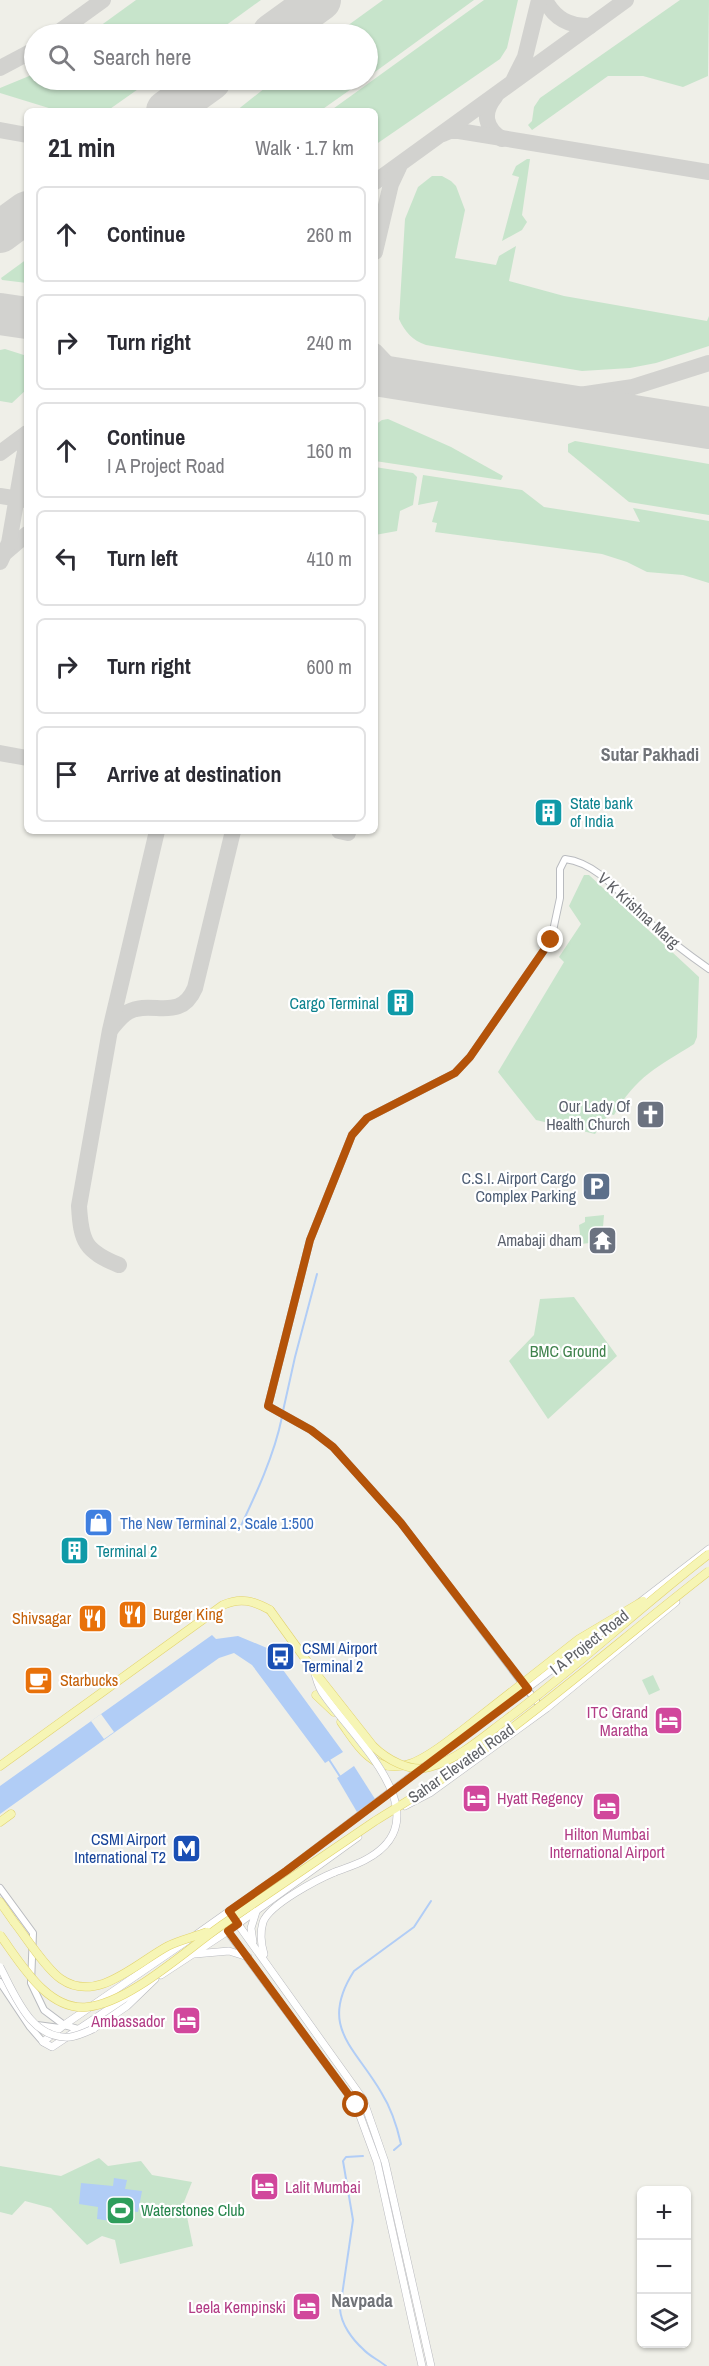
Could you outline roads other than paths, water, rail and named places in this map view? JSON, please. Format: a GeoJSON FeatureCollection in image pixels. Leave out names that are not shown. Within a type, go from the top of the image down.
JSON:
{"type":"FeatureCollection","features":[{"type":"Feature","properties":{"kind":"main road","name":"I A Project Road"},"geometry":{"type":"LineString","coordinates":[[43,2042],[62,2026],[286,1871],[709,1549]]}},
{"type":"Feature","properties":{"kind":"main road","name":"Sahar Elevated Road"},"geometry":{"type":"LineString","coordinates":[[0,1766],[223,1605],[249,1600],[270,1610],[314,1671],[384,1757],[418,1769],[430,1767],[471,1746],[538,1696],[662,1590],[709,1554]]}},
{"type":"Feature","properties":{"kind":"main road","name":"Sahar Elevated Road"},"geometry":{"type":"LineString","coordinates":[[0,1935],[39,1985],[70,2006],[85,2007],[106,2003],[126,1994],[217,1929],[454,1771],[540,1708],[709,1572]]}},
{"type":"Feature","properties":{"kind":"main road"},"geometry":{"type":"LineString","coordinates":[[43,2042],[52,2047],[228,1931],[387,1816],[430,1793],[579,1684],[709,1572]]}},
{"type":"Feature","properties":{"kind":"main road"},"geometry":{"type":"LineString","coordinates":[[316,1695],[332,1709],[368,1756],[383,1766],[393,1767],[412,1763],[459,1733],[579,1639],[662,1590]]}},
{"type":"Feature","properties":{"kind":"main road"},"geometry":{"type":"LineString","coordinates":[[268,1965],[260,1943],[263,1922],[269,1914],[291,1896],[320,1878],[364,1861],[384,1847],[398,1818],[397,1807],[387,1777],[322,1692],[314,1671]]}},
{"type":"Feature","properties":{"kind":"main road"},"geometry":{"type":"LineString","coordinates":[[0,1822],[11,1815]]}},
{"type":"Feature","properties":{"kind":"main road"},"geometry":{"type":"LineString","coordinates":[[0,1902],[58,1977],[81,1988],[96,1987],[169,1946],[217,1929]]}},
{"type":"Feature","properties":{"kind":"main road"},"geometry":{"type":"LineString","coordinates":[[254,1945],[252,1919],[258,1909]]}},
{"type":"Feature","properties":{"kind":"main road"},"geometry":{"type":"LineString","coordinates":[[229,1911],[363,2099],[385,2162],[431,2366]]}},
{"type":"Feature","properties":{"kind":"main road"},"geometry":{"type":"LineString","coordinates":[[219,1918],[356,2105],[377,2162],[422,2366]]}},
{"type":"Feature","properties":{"kind":"main road"},"geometry":{"type":"LineString","coordinates":[[192,1954],[229,1951],[248,1957]]}},
{"type":"Feature","properties":{"kind":"main road"},"geometry":{"type":"LineString","coordinates":[[0,1967],[18,2001],[42,2031],[71,2037],[93,2030],[127,2006],[155,1979]]}},
{"type":"Feature","properties":{"kind":"street","name":"V K Krishna Marg"},"geometry":{"type":"LineString","coordinates":[[528,1689],[401,1523],[333,1447],[311,1430],[268,1406],[310,1240],[352,1135],[367,1118],[455,1073],[470,1057],[551,940],[560,898],[561,869],[565,859],[578,860],[594,870],[651,924],[709,969]]}},
{"type":"Feature","properties":{"kind":"street"},"geometry":{"type":"LineString","coordinates":[[528,1689],[543,1711]]}},
{"type":"Feature","properties":{"kind":"street"},"geometry":{"type":"LineString","coordinates":[[0,1887],[33,1933],[31,1983],[44,2010],[62,2026]]}},
{"type":"Feature","properties":{"kind":"street"},"geometry":{"type":"LineString","coordinates":[[0,1982],[43,2042]]}},
{"type":"Feature","properties":{"kind":"street"},"geometry":{"type":"LineString","coordinates":[[28,2024],[78,2029]]}},
{"type":"Feature","properties":{"kind":"water"},"geometry":{"type":"Polygon","coordinates":[[[212,1635],[216,1639],[238,1636],[267,1648],[343,1752],[325,1763],[252,1665],[234,1653],[219,1658],[0,1814],[0,1786],[212,1635]]]}},
{"type":"Feature","properties":{"kind":"water"},"geometry":{"type":"Polygon","coordinates":[[[354,1766],[375,1799],[357,1812],[337,1778],[354,1766]]]}},
{"type":"Feature","properties":{"kind":"water","name":"Waterstones Club"},"geometry":{"type":"Polygon","coordinates":[[[114,2178],[127,2180],[125,2189],[142,2191],[138,2212],[113,2209],[111,2221],[97,2219],[98,2207],[79,2204],[81,2183],[113,2186],[114,2178]]]}},
{"type":"Feature","properties":{"kind":"waterway"},"geometry":{"type":"LineString","coordinates":[[283,1411],[317,1274]]}},
{"type":"Feature","properties":{"kind":"waterway"},"geometry":{"type":"LineString","coordinates":[[239,1530],[258,1489],[279,1432],[282,1417]]}},
{"type":"Feature","properties":{"kind":"waterway"},"geometry":{"type":"LineString","coordinates":[[328,1758],[341,1778]]}},
{"type":"Feature","properties":{"kind":"waterway"},"geometry":{"type":"LineString","coordinates":[[394,2150],[401,2144],[393,2117],[381,2092],[344,2036],[339,2007],[344,1990],[354,1971],[414,1927],[431,1901]]}},
{"type":"Feature","properties":{"kind":"waterway"},"geometry":{"type":"LineString","coordinates":[[363,2156],[346,2157],[343,2161],[353,2220],[340,2309],[345,2326],[355,2341],[368,2354],[386,2366]]}},
{"type":"Feature","properties":{"kind":"place","name":"State bank of India"},"geometry":{"type":"Point","coordinates":[549,812]}},
{"type":"Feature","properties":{"kind":"place","name":"Cargo Terminal"},"geometry":{"type":"Point","coordinates":[400,1003]}},
{"type":"Feature","properties":{"kind":"place","name":"Our Lady Of Health Church"},"geometry":{"type":"Point","coordinates":[651,1115]}},
{"type":"Feature","properties":{"kind":"place","name":"C.S.I. Airport Cargo Complex Parking"},"geometry":{"type":"Point","coordinates":[597,1187]}},
{"type":"Feature","properties":{"kind":"place","name":"Amabaji dham"},"geometry":{"type":"Point","coordinates":[603,1240]}},
{"type":"Feature","properties":{"kind":"place","name":"The New Terminal 2, Scale 1:500"},"geometry":{"type":"Point","coordinates":[99,1523]}},
{"type":"Feature","properties":{"kind":"place","name":"Terminal 2"},"geometry":{"type":"Point","coordinates":[75,1551]}},
{"type":"Feature","properties":{"kind":"place","name":"Burger King"},"geometry":{"type":"Point","coordinates":[132,1614]}},
{"type":"Feature","properties":{"kind":"place","name":"Shivsagar"},"geometry":{"type":"Point","coordinates":[92,1618]}},
{"type":"Feature","properties":{"kind":"place","name":"CSMI Airport Terminal 2"},"geometry":{"type":"Point","coordinates":[281,1657]}},
{"type":"Feature","properties":{"kind":"place","name":"Starbucks"},"geometry":{"type":"Point","coordinates":[39,1680]}},
{"type":"Feature","properties":{"kind":"place","name":"ITC Grand Maratha"},"geometry":{"type":"Point","coordinates":[669,1721]}},
{"type":"Feature","properties":{"kind":"place","name":"Hyatt Regency"},"geometry":{"type":"Point","coordinates":[476,1798]}},
{"type":"Feature","properties":{"kind":"place","name":"Hilton Mumbai International Airport"},"geometry":{"type":"Point","coordinates":[607,1806]}},
{"type":"Feature","properties":{"kind":"place","name":"CSMI Airport International T2"},"geometry":{"type":"Point","coordinates":[187,1848]}},
{"type":"Feature","properties":{"kind":"place","name":"Ambassador"},"geometry":{"type":"Point","coordinates":[186,2021]}},
{"type":"Feature","properties":{"kind":"place","name":"Lalit Mumbai"},"geometry":{"type":"Point","coordinates":[264,2187]}},
{"type":"Feature","properties":{"kind":"place","name":"Waterstones Club"},"geometry":{"type":"Point","coordinates":[120,2210]}},
{"type":"Feature","properties":{"kind":"place","name":"Leela Kempinski"},"geometry":{"type":"Point","coordinates":[307,2307]}},
{"type":"Feature","properties":{"kind":"district","name":"Sutar Pakhadi"},"geometry":{"type":"Point","coordinates":[650,754]}},
{"type":"Feature","properties":{"kind":"district","name":"Navpada"},"geometry":{"type":"Point","coordinates":[362,2300]}},
{"type":"Feature","properties":{"kind":"park label","name":"BMC Ground"},"geometry":{"type":"Point","coordinates":[568,1351]}}]}
